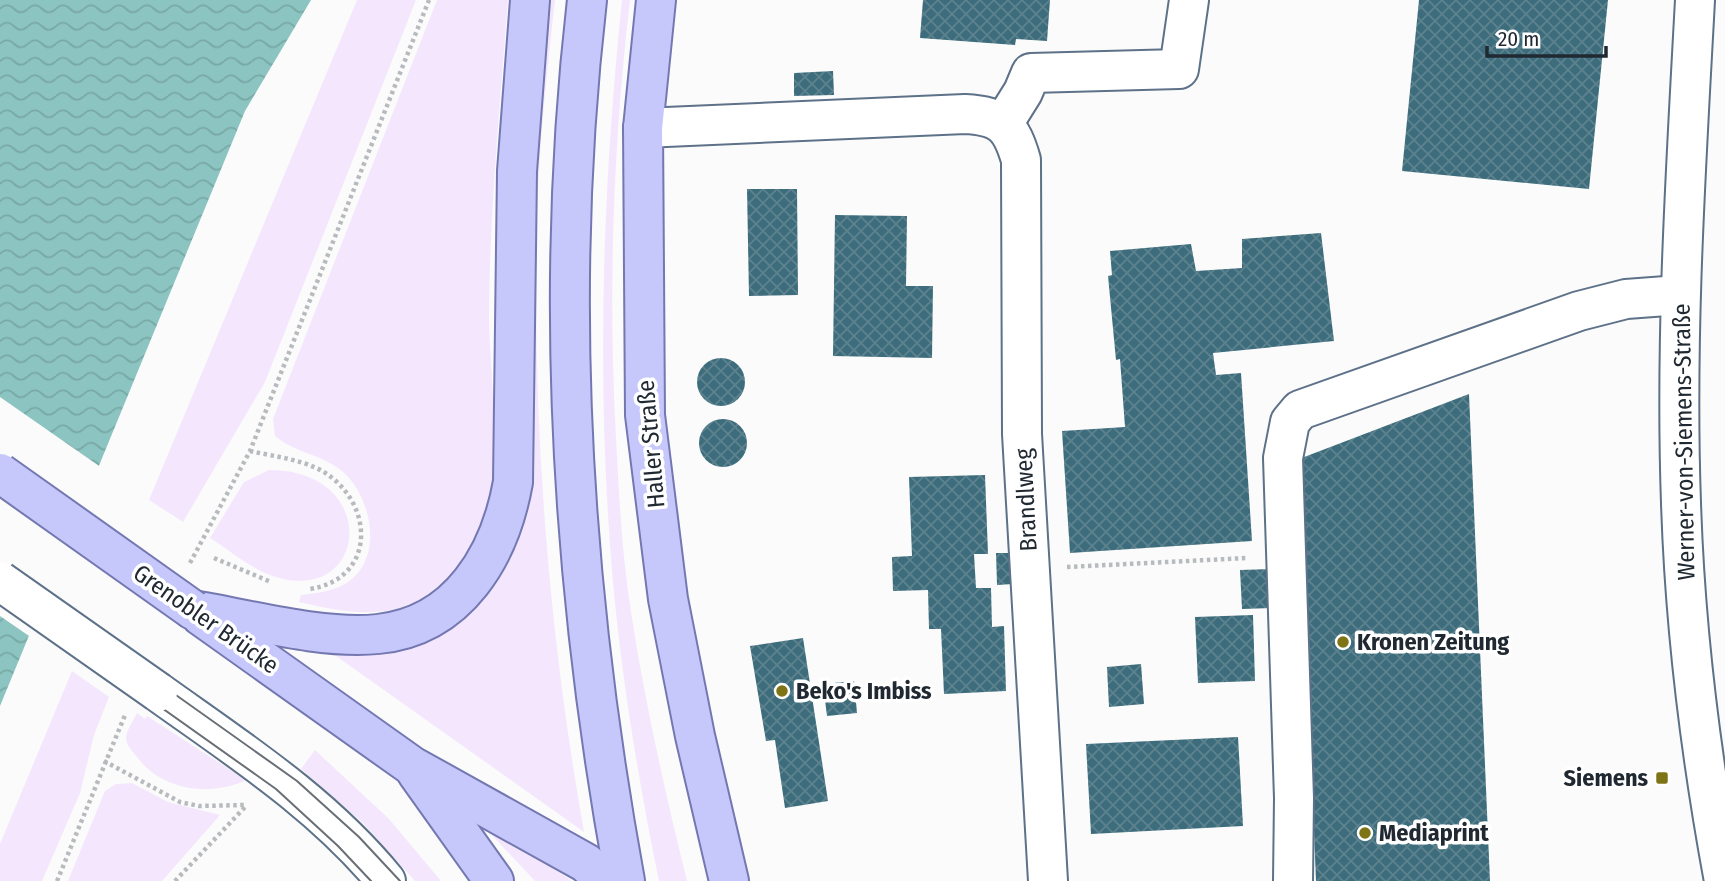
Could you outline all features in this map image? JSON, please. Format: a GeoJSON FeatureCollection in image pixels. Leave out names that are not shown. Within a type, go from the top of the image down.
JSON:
{"type":"FeatureCollection","features":[{"type":"Feature","properties":{"kind":"main road"},"geometry":{"type":"LineString","coordinates":[[193,610],[326,632],[377,635],[401,631],[443,610],[485,566],[504,520],[513,482],[517,171],[530,0]]}},
{"type":"Feature","properties":{"kind":"main road"},"geometry":{"type":"LineString","coordinates":[[587,0],[571,251],[574,452],[598,719],[625,881]]}},
{"type":"Feature","properties":{"kind":"main road","name":"Haller Straße"},"geometry":{"type":"LineString","coordinates":[[656,0],[643,128],[645,415],[668,599],[695,736],[729,881]]}},
{"type":"Feature","properties":{"kind":"main road","name":"Grenobler Brücke"},"geometry":{"type":"LineString","coordinates":[[0,473],[412,765],[586,863],[605,881]]}},
{"type":"Feature","properties":{"kind":"main road","name":"Grenobler Brücke"},"geometry":{"type":"LineString","coordinates":[[412,765],[494,881]]}},
{"type":"Feature","properties":{"kind":"street"},"geometry":{"type":"LineString","coordinates":[[643,128],[965,114],[989,115],[1003,124],[1023,92],[1031,73],[1180,69],[1188,0]]}},
{"type":"Feature","properties":{"kind":"street","name":"Werner-von-Siemens-Straße"},"geometry":{"type":"LineString","coordinates":[[1695,0],[1680,295],[1681,503],[1696,702],[1724,881]]}},
{"type":"Feature","properties":{"kind":"street","name":"Brandlweg"},"geometry":{"type":"LineString","coordinates":[[1003,124],[1014,135],[1021,160],[1022,434],[1047,873]]}},
{"type":"Feature","properties":{"kind":"street"},"geometry":{"type":"LineString","coordinates":[[1293,881],[1294,798],[1283,458],[1290,422],[1300,411],[1579,311],[1626,299],[1680,295]]}},
{"type":"Feature","properties":{"kind":"street"},"geometry":{"type":"LineString","coordinates":[[0,581],[312,804],[386,881]]}},
{"type":"Feature","properties":{"kind":"path"},"geometry":{"type":"LineString","coordinates":[[302,590],[336,583],[352,567],[357,557],[360,532],[355,507],[341,485],[315,467],[250,451],[429,0]]}},
{"type":"Feature","properties":{"kind":"path"},"geometry":{"type":"LineString","coordinates":[[1062,568],[1251,557]]}},
{"type":"Feature","properties":{"kind":"path"},"geometry":{"type":"LineString","coordinates":[[215,558],[282,586]]}},
{"type":"Feature","properties":{"kind":"path"},"geometry":{"type":"LineString","coordinates":[[57,881],[104,761],[180,802],[199,806],[246,805]]}},
{"type":"Feature","properties":{"kind":"path"},"geometry":{"type":"LineString","coordinates":[[175,881],[246,805],[257,797]]}},
{"type":"Feature","properties":{"kind":"shaded area"},"geometry":{"type":"Polygon","coordinates":[[[357,0],[416,0],[265,382],[183,522],[149,500],[357,0]]]}},
{"type":"Feature","properties":{"kind":"shaded area"},"geometry":{"type":"Polygon","coordinates":[[[437,0],[508,0],[491,234],[489,312],[494,430],[492,490],[487,518],[478,544],[441,586],[423,599],[405,607],[385,611],[344,611],[299,602],[301,595],[337,588],[360,571],[370,540],[365,507],[349,478],[338,468],[290,446],[275,436],[273,419],[437,0]]]}},
{"type":"Feature","properties":{"kind":"shaded area"},"geometry":{"type":"Polygon","coordinates":[[[547,0],[555,0],[541,135],[537,216],[540,448],[552,602],[571,756],[584,832],[329,651],[379,650],[419,643],[455,625],[490,589],[547,0]]]}},
{"type":"Feature","properties":{"kind":"shaded area"},"geometry":{"type":"Polygon","coordinates":[[[622,0],[630,0],[616,164],[612,273],[621,525],[628,591],[643,680],[687,881],[659,881],[632,732],[613,582],[604,437],[604,291],[610,145],[622,0]]]}},
{"type":"Feature","properties":{"kind":"shaded area"},"geometry":{"type":"Polygon","coordinates":[[[269,470],[305,476],[330,490],[345,510],[349,533],[345,554],[331,571],[309,580],[279,578],[252,566],[210,538],[244,482],[269,470]]]}},
{"type":"Feature","properties":{"kind":"shaded area"},"geometry":{"type":"Polygon","coordinates":[[[72,671],[109,697],[94,735],[80,793],[42,881],[0,881],[0,844],[72,671]]]}},
{"type":"Feature","properties":{"kind":"shaded area"},"geometry":{"type":"Polygon","coordinates":[[[137,713],[145,719],[147,716],[246,780],[203,789],[173,784],[160,777],[147,768],[127,743],[127,732],[137,713]]]}},
{"type":"Feature","properties":{"kind":"shaded area"},"geometry":{"type":"Polygon","coordinates":[[[315,750],[389,819],[441,881],[415,881],[362,822],[301,769],[315,750]]]}},
{"type":"Feature","properties":{"kind":"shaded area"},"geometry":{"type":"Polygon","coordinates":[[[132,783],[168,802],[220,815],[162,881],[68,881],[105,791],[116,784],[132,783]]]}},
{"type":"Feature","properties":{"kind":"shaded area"},"geometry":{"type":"Polygon","coordinates":[[[486,824],[572,881],[535,881],[488,831],[486,824]]]}},
{"type":"Feature","properties":{"kind":"water"},"geometry":{"type":"Polygon","coordinates":[[[0,0],[311,0],[245,111],[0,706],[0,0]]]}},
{"type":"Feature","properties":{"kind":"pier"},"geometry":{"type":"Polygon","coordinates":[[[0,397],[102,468],[32,638],[0,616],[0,397]]]}},
{"type":"Feature","properties":{"kind":"building"},"geometry":{"type":"Polygon","coordinates":[[[923,0],[1050,0],[1047,41],[1016,39],[1015,45],[920,38],[923,0]]]}},
{"type":"Feature","properties":{"kind":"building"},"geometry":{"type":"Polygon","coordinates":[[[1419,0],[1608,0],[1589,189],[1402,171],[1419,0]]]}},
{"type":"Feature","properties":{"kind":"building"},"geometry":{"type":"Polygon","coordinates":[[[833,71],[834,95],[794,96],[794,73],[833,71]]]}},
{"type":"Feature","properties":{"kind":"building"},"geometry":{"type":"Polygon","coordinates":[[[747,189],[797,189],[798,295],[749,296],[747,189]]]}},
{"type":"Feature","properties":{"kind":"building"},"geometry":{"type":"Polygon","coordinates":[[[835,215],[907,216],[906,286],[933,286],[932,358],[833,356],[835,215]]]}},
{"type":"Feature","properties":{"kind":"building"},"geometry":{"type":"Polygon","coordinates":[[[1321,233],[1334,341],[1213,353],[1216,375],[1241,373],[1252,541],[1070,553],[1062,431],[1125,427],[1120,359],[1116,360],[1108,276],[1112,275],[1110,251],[1191,244],[1196,271],[1242,268],[1242,239],[1321,233]]]}},
{"type":"Feature","properties":{"kind":"building"},"geometry":{"type":"Polygon","coordinates":[[[721,358],[730,359],[738,365],[744,373],[744,391],[738,399],[730,405],[721,406],[712,405],[704,399],[698,391],[697,382],[698,373],[704,365],[712,359],[721,358]]]}},
{"type":"Feature","properties":{"kind":"building"},"geometry":{"type":"Polygon","coordinates":[[[1469,394],[1490,881],[1316,881],[1299,459],[1469,394]]]}},
{"type":"Feature","properties":{"kind":"building"},"geometry":{"type":"Polygon","coordinates":[[[723,419],[732,420],[740,426],[746,434],[746,452],[740,460],[732,466],[723,467],[714,466],[706,460],[700,452],[699,443],[700,434],[706,426],[714,420],[723,419]]]}},
{"type":"Feature","properties":{"kind":"building"},"geometry":{"type":"Polygon","coordinates":[[[985,475],[988,554],[974,554],[976,588],[991,588],[992,627],[1004,626],[1006,691],[944,694],[941,629],[929,629],[928,590],[893,591],[892,557],[912,556],[909,477],[985,475]]]}},
{"type":"Feature","properties":{"kind":"building"},"geometry":{"type":"Polygon","coordinates":[[[996,553],[1013,553],[1013,584],[997,585],[996,553]]]}},
{"type":"Feature","properties":{"kind":"building"},"geometry":{"type":"Polygon","coordinates":[[[1273,569],[1273,608],[1242,609],[1240,570],[1273,569]]]}},
{"type":"Feature","properties":{"kind":"building"},"geometry":{"type":"Polygon","coordinates":[[[1253,615],[1255,681],[1198,683],[1195,617],[1253,615]]]}},
{"type":"Feature","properties":{"kind":"building"},"geometry":{"type":"Polygon","coordinates":[[[803,638],[828,801],[785,808],[775,740],[766,741],[750,646],[803,638]]]}},
{"type":"Feature","properties":{"kind":"building"},"geometry":{"type":"Polygon","coordinates":[[[1141,664],[1144,704],[1109,707],[1107,667],[1141,664]]]}},
{"type":"Feature","properties":{"kind":"building"},"geometry":{"type":"Polygon","coordinates":[[[854,681],[857,713],[827,716],[823,684],[854,681]]]}},
{"type":"Feature","properties":{"kind":"building"},"geometry":{"type":"Polygon","coordinates":[[[1238,737],[1243,826],[1091,834],[1086,744],[1238,737]]]}},
{"type":"Feature","properties":{"kind":"tram line"},"geometry":{"type":"LineString","coordinates":[[0,570],[297,781],[359,837],[400,881]]}},
{"type":"Feature","properties":{"kind":"tram line"},"geometry":{"type":"LineString","coordinates":[[0,593],[276,789],[338,846],[371,881]]}},
{"type":"Feature","properties":{"kind":"place","name":"Kronen Zeitung"},"geometry":{"type":"Point","coordinates":[1343,642]}},
{"type":"Feature","properties":{"kind":"place","name":"Beko's Imbiss"},"geometry":{"type":"Point","coordinates":[782,691]}},
{"type":"Feature","properties":{"kind":"place","name":"Siemens"},"geometry":{"type":"Point","coordinates":[1662,778]}},
{"type":"Feature","properties":{"kind":"place","name":"Mediaprint"},"geometry":{"type":"Point","coordinates":[1365,833]}}]}
